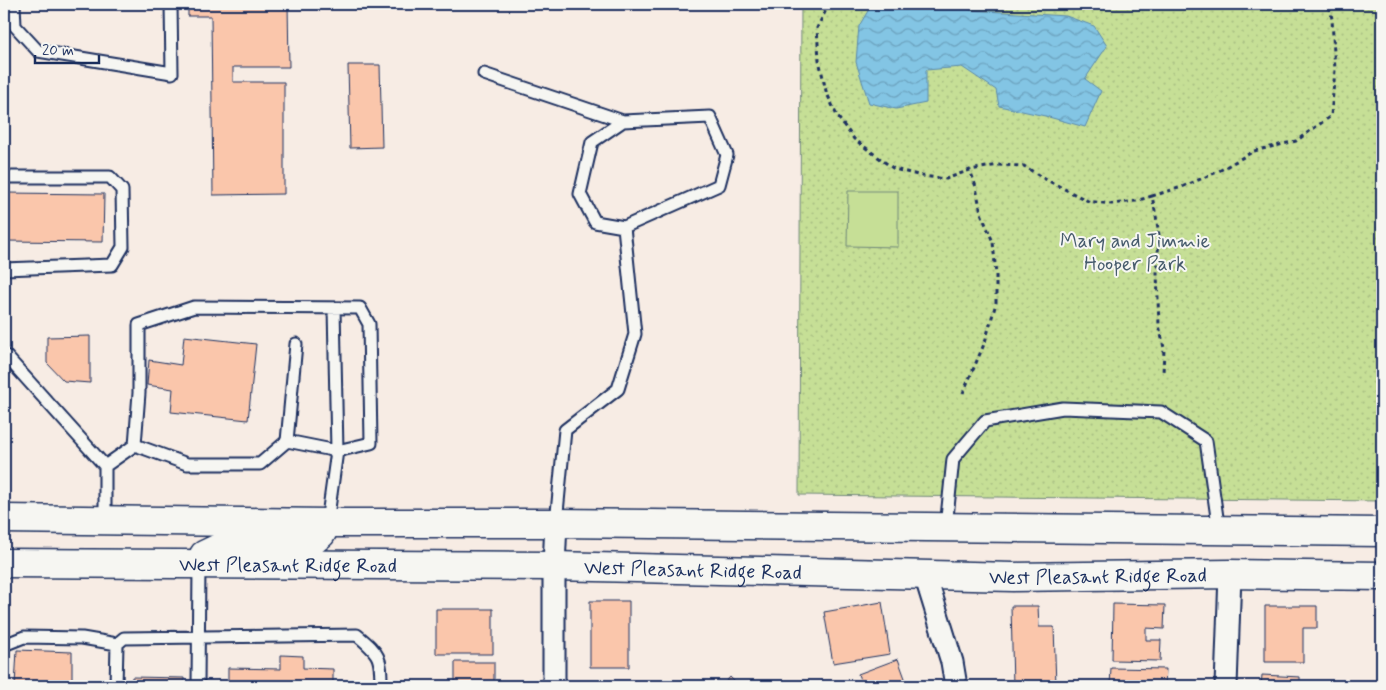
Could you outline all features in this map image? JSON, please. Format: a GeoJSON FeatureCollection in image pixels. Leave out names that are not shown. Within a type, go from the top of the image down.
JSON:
{"type":"FeatureCollection","features":[{"type":"Feature","properties":{"kind":"street"},"geometry":{"type":"LineString","coordinates":[[4,502],[45,519]]}},
{"type":"Feature","properties":{"kind":"street","name":"West Pleasant Ridge Road"},"geometry":{"type":"LineString","coordinates":[[4,519],[1382,532]]}},
{"type":"Feature","properties":{"kind":"street"},"geometry":{"type":"LineString","coordinates":[[199,564],[204,555],[226,545],[278,545],[311,542],[321,534],[326,523]]}},
{"type":"Feature","properties":{"kind":"street"},"geometry":{"type":"LineString","coordinates":[[554,686],[556,523]]}},
{"type":"Feature","properties":{"kind":"street"},"geometry":{"type":"LineString","coordinates":[[4,576],[31,562]]}},
{"type":"Feature","properties":{"kind":"street","name":"West Pleasant Ridge Road"},"geometry":{"type":"LineString","coordinates":[[4,563],[554,566],[1013,577],[1230,574],[1382,576]]}},
{"type":"Feature","properties":{"kind":"street"},"geometry":{"type":"LineString","coordinates":[[1226,686],[1230,574]]}},
{"type":"Feature","properties":{"kind":"street"},"geometry":{"type":"LineString","coordinates":[[926,575],[952,662],[956,686]]}},
{"type":"Feature","properties":{"kind":"lane"},"geometry":{"type":"LineString","coordinates":[[14,4],[15,26],[38,51],[172,73],[170,4]]}},
{"type":"Feature","properties":{"kind":"lane"},"geometry":{"type":"LineString","coordinates":[[484,74],[624,121],[710,117],[727,155],[719,185],[624,227],[595,222],[580,194],[592,142],[624,121]]}},
{"type":"Feature","properties":{"kind":"lane"},"geometry":{"type":"LineString","coordinates":[[4,177],[110,177],[122,190],[123,247],[112,265],[4,269]]}},
{"type":"Feature","properties":{"kind":"lane"},"geometry":{"type":"LineString","coordinates":[[556,523],[565,430],[618,389],[635,334],[624,227]]}},
{"type":"Feature","properties":{"kind":"lane"},"geometry":{"type":"LineString","coordinates":[[135,445],[139,393],[139,325],[194,307],[360,308],[369,324],[371,443],[337,452],[287,441]]}},
{"type":"Feature","properties":{"kind":"lane"},"geometry":{"type":"LineString","coordinates":[[326,523],[337,452],[334,308]]}},
{"type":"Feature","properties":{"kind":"lane"},"geometry":{"type":"LineString","coordinates":[[135,445],[187,464],[260,464],[287,441],[296,344]]}},
{"type":"Feature","properties":{"kind":"lane"},"geometry":{"type":"LineString","coordinates":[[4,356],[105,466],[105,520]]}},
{"type":"Feature","properties":{"kind":"lane"},"geometry":{"type":"LineString","coordinates":[[946,528],[953,459],[985,421],[1063,408],[1161,412],[1206,441],[1218,531]]}},
{"type":"Feature","properties":{"kind":"lane"},"geometry":{"type":"LineString","coordinates":[[105,466],[135,445]]}},
{"type":"Feature","properties":{"kind":"lane"},"geometry":{"type":"LineString","coordinates":[[198,686],[199,564]]}},
{"type":"Feature","properties":{"kind":"lane"},"geometry":{"type":"LineString","coordinates":[[116,686],[117,644],[124,638],[357,635],[374,649],[381,666],[381,686]]}},
{"type":"Feature","properties":{"kind":"lane"},"geometry":{"type":"LineString","coordinates":[[4,645],[24,637],[82,638],[117,644]]}},
{"type":"Feature","properties":{"kind":"path"},"geometry":{"type":"LineString","coordinates":[[829,4],[817,28],[819,60],[826,90],[837,116],[854,139],[894,169],[922,176],[946,179],[970,170],[998,165],[1024,166],[1042,178],[1088,200],[1112,204],[1136,201],[1182,187],[1217,172],[1254,151],[1296,141],[1331,116],[1335,70],[1332,19],[1329,4]]}},
{"type":"Feature","properties":{"kind":"path"},"geometry":{"type":"LineString","coordinates":[[962,393],[985,342],[996,303],[993,242],[982,213],[970,170]]}},
{"type":"Feature","properties":{"kind":"path"},"geometry":{"type":"LineString","coordinates":[[1152,196],[1159,234],[1157,273],[1159,325],[1164,348],[1163,374]]}},
{"type":"Feature","properties":{"kind":"green space","name":"Mary and Jimmie Hooper Park"},"geometry":{"type":"Polygon","coordinates":[[[801,4],[1382,4],[1382,501],[799,495],[801,4]]]}},
{"type":"Feature","properties":{"kind":"green space"},"geometry":{"type":"Polygon","coordinates":[[[848,191],[898,191],[898,247],[847,246],[848,191]]]}},
{"type":"Feature","properties":{"kind":"water"},"geometry":{"type":"Polygon","coordinates":[[[872,4],[962,4],[970,10],[1066,16],[1094,26],[1107,46],[1085,79],[1101,91],[1085,127],[999,106],[996,90],[962,67],[926,70],[926,103],[896,109],[869,103],[856,62],[859,26],[872,4]]]}},
{"type":"Feature","properties":{"kind":"building"},"geometry":{"type":"Polygon","coordinates":[[[188,4],[288,4],[289,67],[233,67],[233,82],[284,82],[284,194],[213,195],[211,16],[188,16],[188,4]]]}},
{"type":"Feature","properties":{"kind":"building"},"geometry":{"type":"Polygon","coordinates":[[[348,65],[380,65],[382,147],[350,148],[348,65]]]}},
{"type":"Feature","properties":{"kind":"building"},"geometry":{"type":"Polygon","coordinates":[[[4,193],[104,194],[103,242],[4,241],[4,193]]]}},
{"type":"Feature","properties":{"kind":"building"},"geometry":{"type":"Polygon","coordinates":[[[90,336],[90,383],[64,381],[47,363],[47,337],[90,336]]]}},
{"type":"Feature","properties":{"kind":"building"},"geometry":{"type":"Polygon","coordinates":[[[184,336],[256,344],[248,420],[171,412],[173,389],[147,385],[149,360],[181,365],[184,336]]]}},
{"type":"Feature","properties":{"kind":"building"},"geometry":{"type":"Polygon","coordinates":[[[590,601],[629,601],[629,667],[590,667],[590,601]]]}},
{"type":"Feature","properties":{"kind":"building"},"geometry":{"type":"Polygon","coordinates":[[[882,602],[890,654],[833,663],[824,612],[882,602]]]}},
{"type":"Feature","properties":{"kind":"building"},"geometry":{"type":"Polygon","coordinates":[[[1113,604],[1165,605],[1164,629],[1146,628],[1146,640],[1161,640],[1160,661],[1112,660],[1113,604]]]}},
{"type":"Feature","properties":{"kind":"building"},"geometry":{"type":"Polygon","coordinates":[[[1011,606],[1038,606],[1039,627],[1054,627],[1056,686],[1013,686],[1011,606]]]}},
{"type":"Feature","properties":{"kind":"building"},"geometry":{"type":"Polygon","coordinates":[[[1265,606],[1317,606],[1317,628],[1303,628],[1303,662],[1265,662],[1265,606]]]}},
{"type":"Feature","properties":{"kind":"building"},"geometry":{"type":"Polygon","coordinates":[[[436,609],[493,609],[493,654],[436,654],[436,609]]]}},
{"type":"Feature","properties":{"kind":"building"},"geometry":{"type":"Polygon","coordinates":[[[17,650],[72,652],[72,686],[15,686],[17,650]]]}},
{"type":"Feature","properties":{"kind":"building"},"geometry":{"type":"Polygon","coordinates":[[[281,655],[303,656],[303,668],[333,669],[333,685],[364,686],[228,686],[228,668],[281,669],[281,655]]]}},
{"type":"Feature","properties":{"kind":"building"},"geometry":{"type":"Polygon","coordinates":[[[898,659],[906,681],[890,686],[862,686],[858,674],[898,659]]]}},
{"type":"Feature","properties":{"kind":"building"},"geometry":{"type":"Polygon","coordinates":[[[455,662],[494,662],[494,686],[455,686],[455,662]]]}},
{"type":"Feature","properties":{"kind":"building"},"geometry":{"type":"Polygon","coordinates":[[[1111,668],[1166,669],[1165,686],[1110,686],[1111,668]]]}},
{"type":"Feature","properties":{"kind":"building"},"geometry":{"type":"Polygon","coordinates":[[[1262,675],[1300,677],[1300,686],[1261,686],[1262,675]]]}},
{"type":"Feature","properties":{"kind":"building"},"geometry":{"type":"Polygon","coordinates":[[[132,677],[184,678],[184,686],[131,686],[132,677]]]}},
{"type":"Feature","properties":{"kind":"building"},"geometry":{"type":"Polygon","coordinates":[[[730,677],[739,686],[722,686],[730,677]]]}}]}
